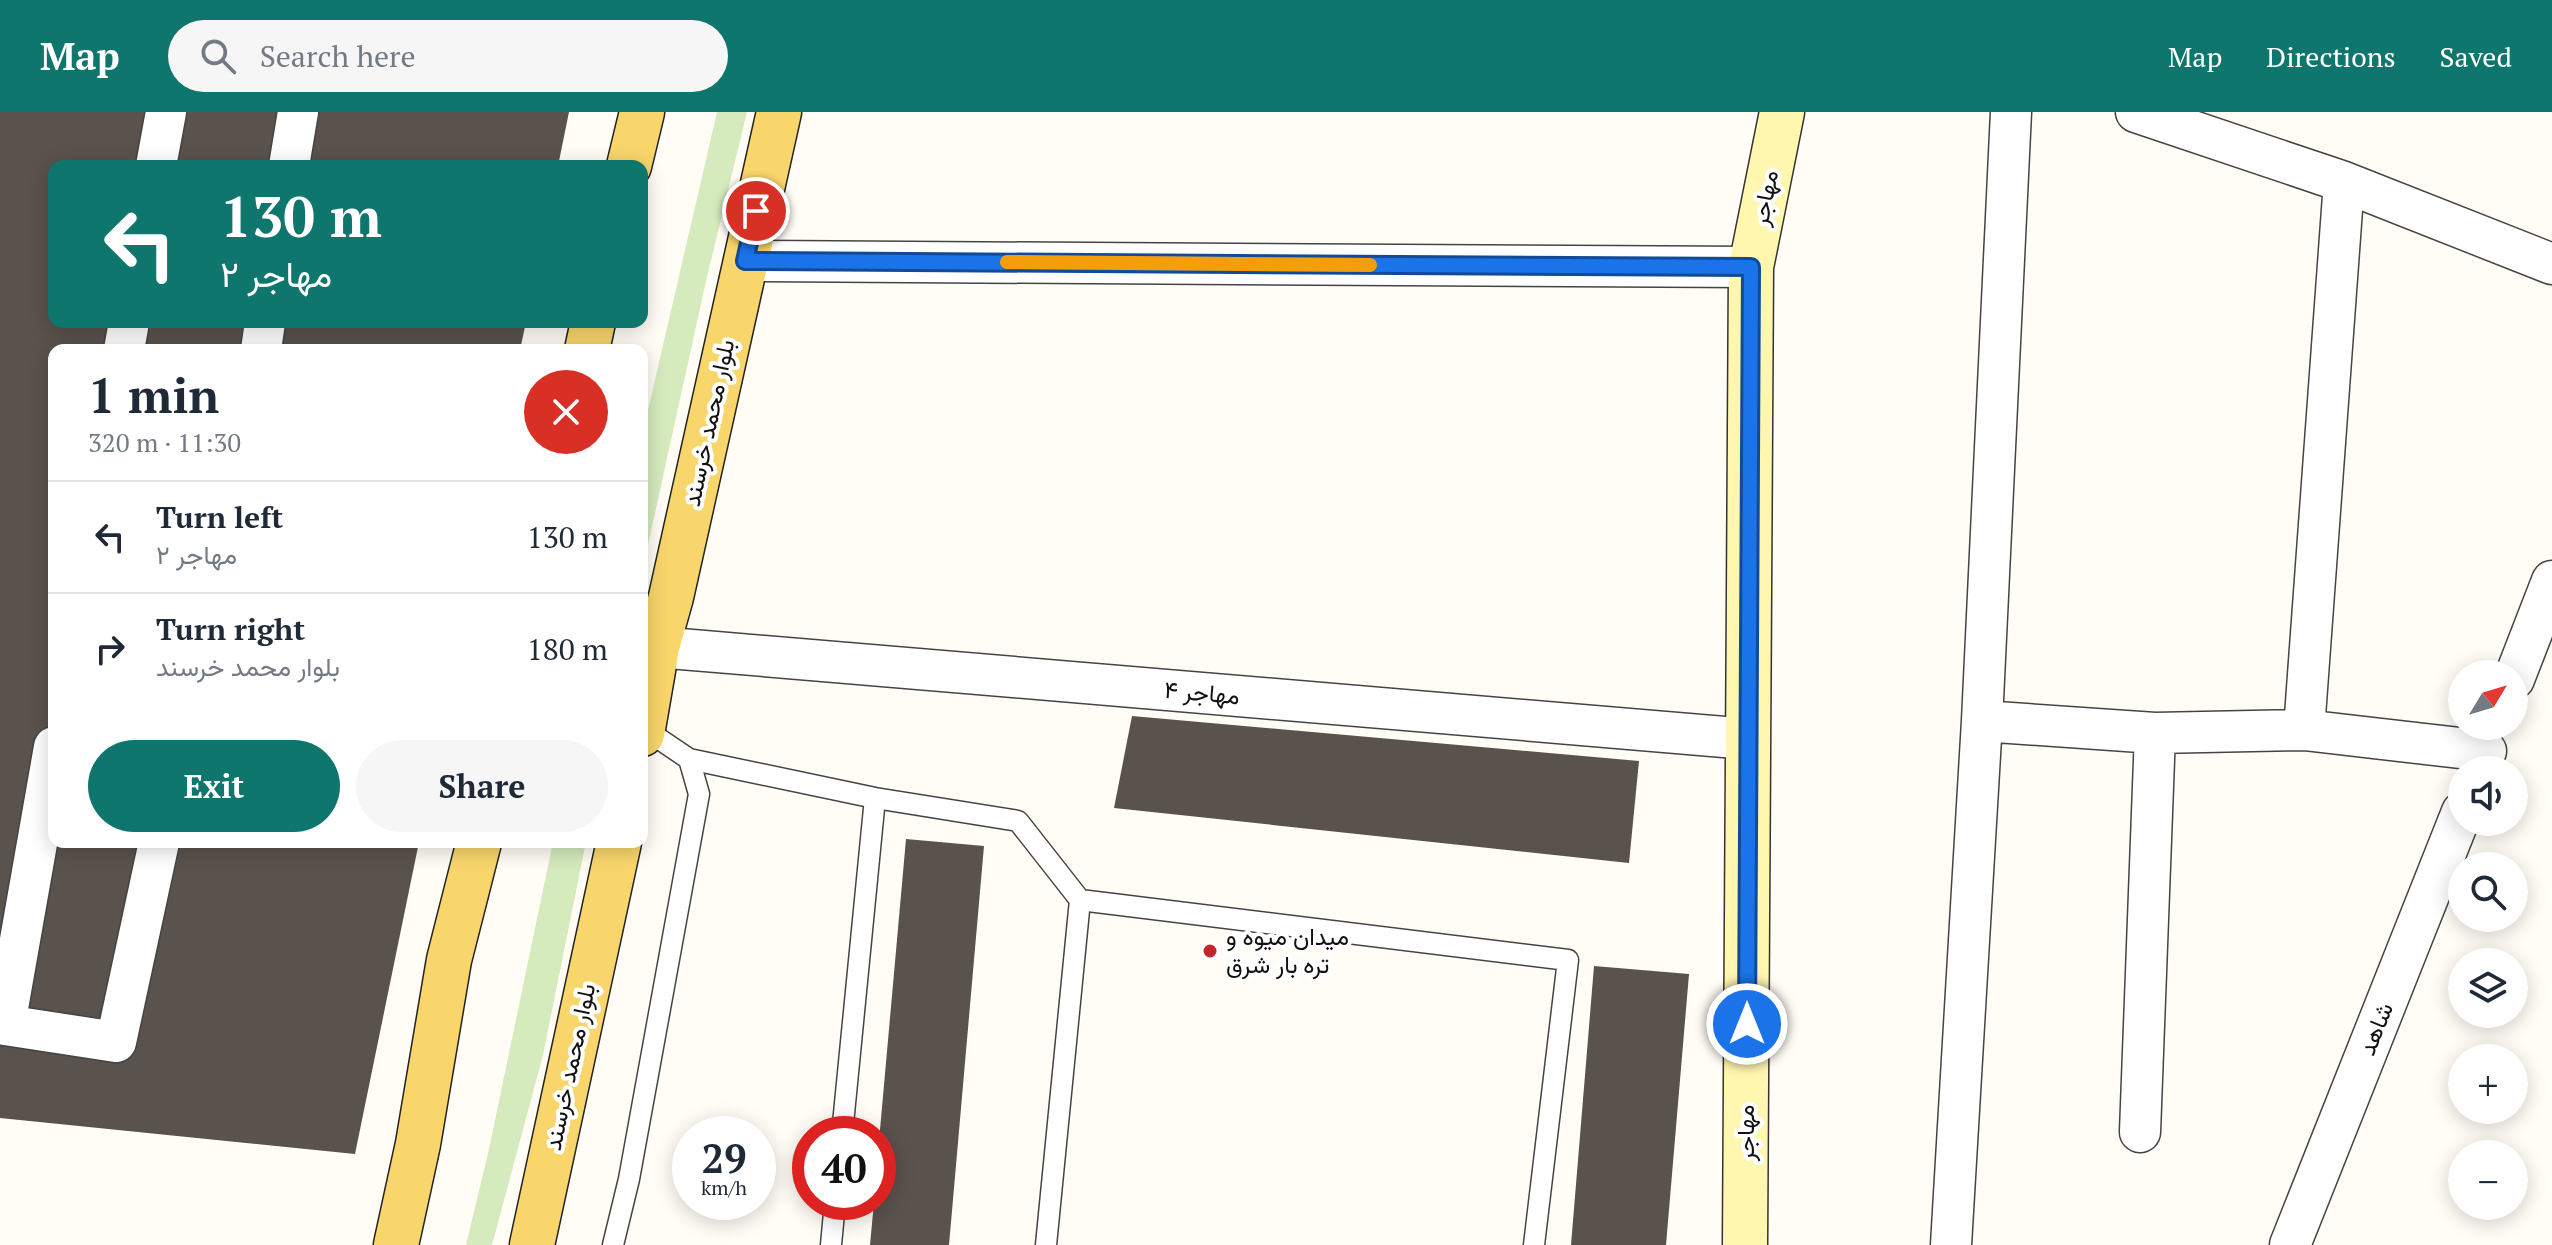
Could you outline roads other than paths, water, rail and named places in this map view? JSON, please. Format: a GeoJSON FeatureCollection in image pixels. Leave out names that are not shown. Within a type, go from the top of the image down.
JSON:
{"type":"FeatureCollection","features":[{"type":"Feature","properties":{"kind":"main road"},"geometry":{"type":"LineString","coordinates":[[630,160],[642,112]]}},
{"type":"Feature","properties":{"kind":"main road","name":"بلوار محمد خرسند"},"geometry":{"type":"LineString","coordinates":[[648,701],[657,647],[671,597],[779,112]]}},
{"type":"Feature","properties":{"kind":"main road"},"geometry":{"type":"LineString","coordinates":[[396,1245],[418,1144],[449,960],[477,848]]}},
{"type":"Feature","properties":{"kind":"main road","name":"بلوار محمد خرسند"},"geometry":{"type":"LineString","coordinates":[[532,1245],[618,848]]}},
{"type":"Feature","properties":{"kind":"street"},"geometry":{"type":"LineString","coordinates":[[157,160],[166,112]]}},
{"type":"Feature","properties":{"kind":"street"},"geometry":{"type":"LineString","coordinates":[[290,160],[298,112]]}},
{"type":"Feature","properties":{"kind":"street","name":"مهاجر"},"geometry":{"type":"LineString","coordinates":[[1745,1245],[1751,267],[1782,112]]}},
{"type":"Feature","properties":{"kind":"street"},"geometry":{"type":"LineString","coordinates":[[1951,1245],[1982,721],[2011,112]]}},
{"type":"Feature","properties":{"kind":"street"},"geometry":{"type":"LineString","coordinates":[[2136,112],[2344,182],[2552,264]]}},
{"type":"Feature","properties":{"kind":"street"},"geometry":{"type":"LineString","coordinates":[[2304,730],[2344,182]]}},
{"type":"Feature","properties":{"kind":"street"},"geometry":{"type":"LineString","coordinates":[[745,261],[1751,267]]}},
{"type":"Feature","properties":{"kind":"street"},"geometry":{"type":"LineString","coordinates":[[2521,660],[2552,581]]}},
{"type":"Feature","properties":{"kind":"street","name":"مهاجر ۴"},"geometry":{"type":"LineString","coordinates":[[657,647],[1748,739]]}},
{"type":"Feature","properties":{"kind":"street"},"geometry":{"type":"LineString","coordinates":[[1982,721],[2155,733],[2304,730],[2487,749]]}},
{"type":"Feature","properties":{"kind":"street"},"geometry":{"type":"LineString","coordinates":[[2140,1132],[2155,733]]}},
{"type":"Feature","properties":{"kind":"street"},"geometry":{"type":"LineString","coordinates":[[48,781],[5,1025],[116,1042],[158,848]]}},
{"type":"Feature","properties":{"kind":"street","name":"شاهد"},"geometry":{"type":"LineString","coordinates":[[2290,1245],[2452,836]]}},
{"type":"Feature","properties":{"kind":"lane"},"geometry":{"type":"LineString","coordinates":[[648,734],[689,759],[875,798],[1018,821],[1080,900],[1046,1245]]}},
{"type":"Feature","properties":{"kind":"lane"},"geometry":{"type":"LineString","coordinates":[[613,1245],[629,1179],[699,794],[689,759]]}},
{"type":"Feature","properties":{"kind":"lane"},"geometry":{"type":"LineString","coordinates":[[844,1116],[875,798]]}},
{"type":"Feature","properties":{"kind":"lane"},"geometry":{"type":"LineString","coordinates":[[1080,900],[1568,960],[1534,1245]]}},
{"type":"Feature","properties":{"kind":"lane"},"geometry":{"type":"LineString","coordinates":[[831,1245],[833,1220]]}},
{"type":"Feature","properties":{"kind":"place","name":"میدان میوه و تره بار شرق"},"geometry":{"type":"Point","coordinates":[1210,951]}}]}
